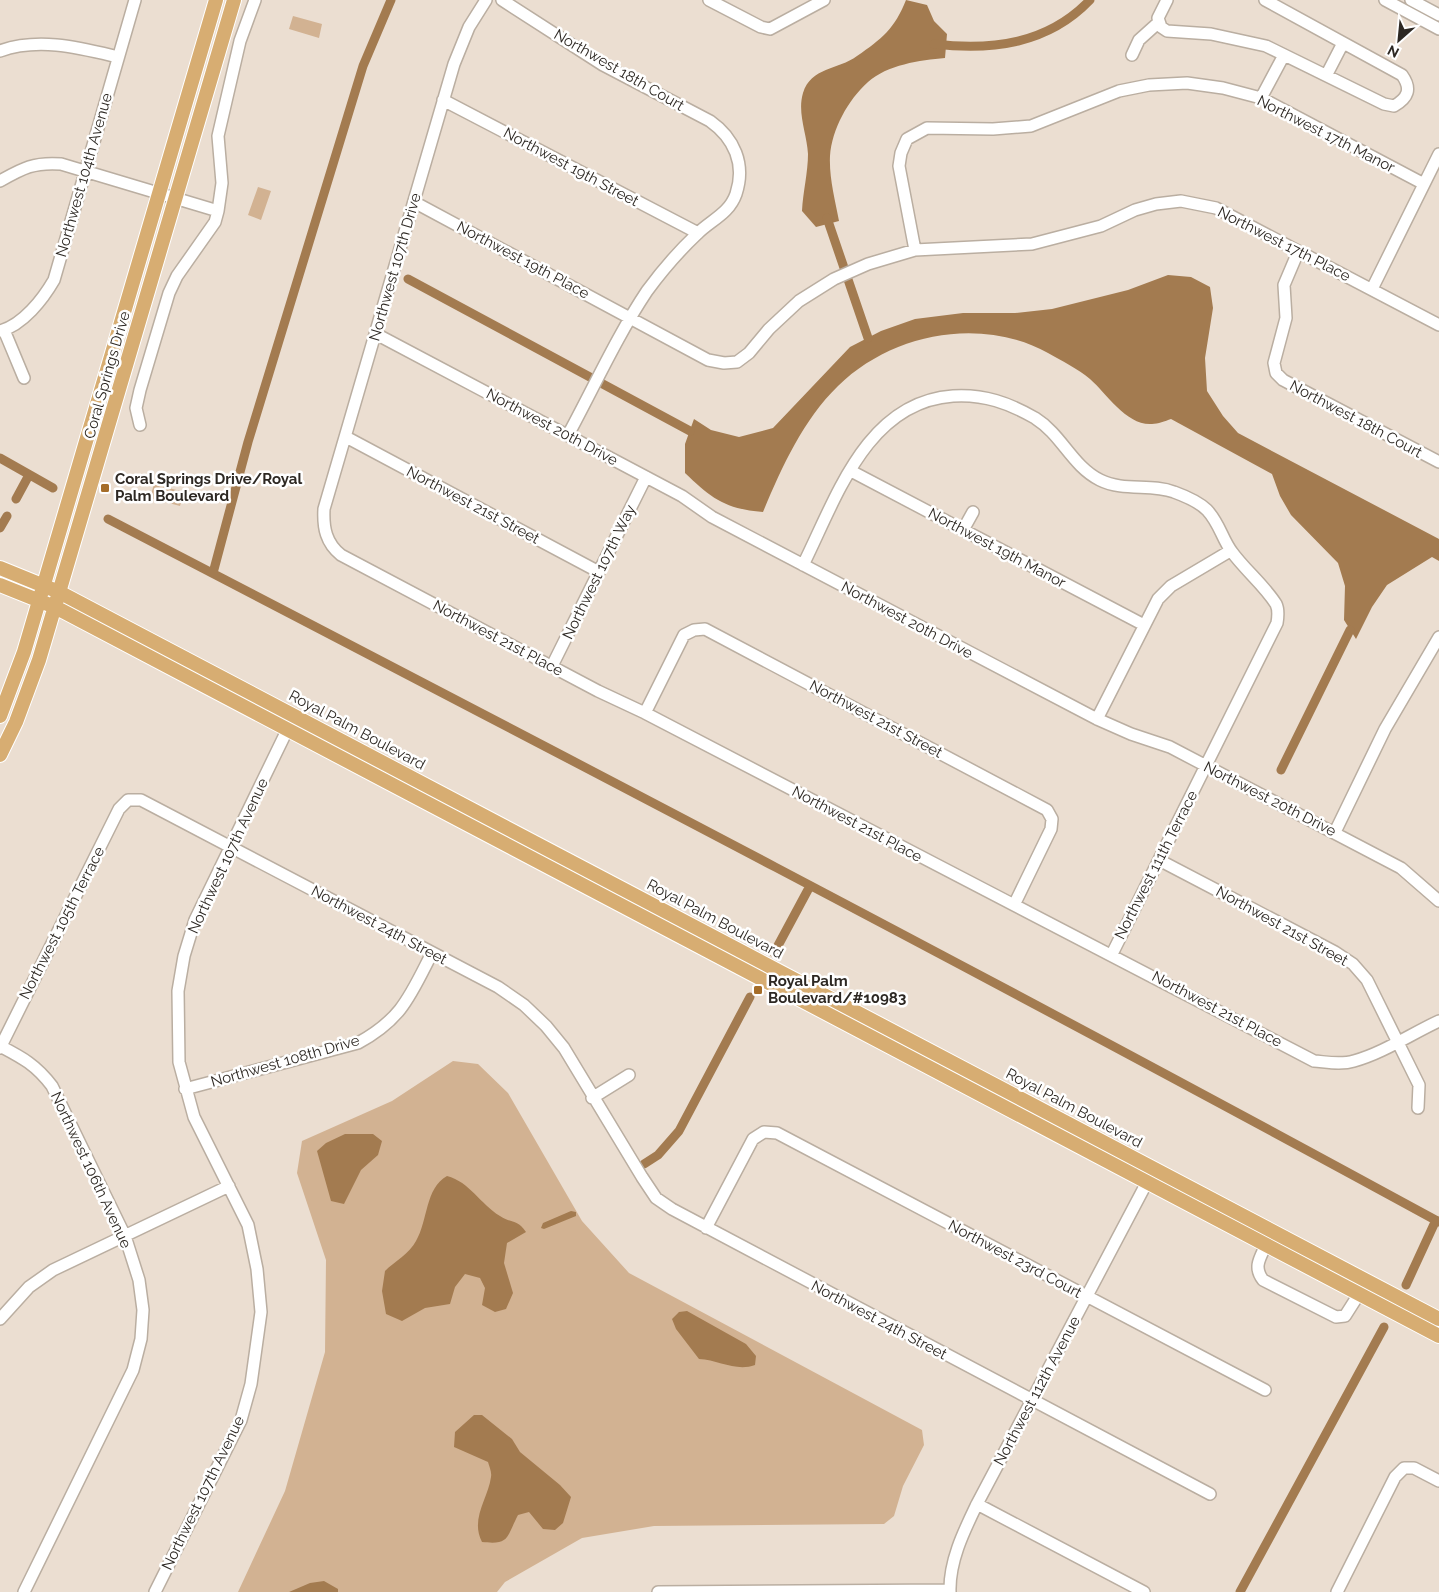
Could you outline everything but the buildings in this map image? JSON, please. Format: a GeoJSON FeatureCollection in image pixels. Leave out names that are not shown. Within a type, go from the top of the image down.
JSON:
{"type":"FeatureCollection","features":[{"type":"Feature","properties":{"kind":"main road","name":"Coral Springs Drive"},"geometry":{"type":"LineString","coordinates":[[0,716],[24,652],[216,0]]}},
{"type":"Feature","properties":{"kind":"main road","name":"Coral Springs Drive"},"geometry":{"type":"LineString","coordinates":[[0,755],[19,716],[55,608],[234,0]]}},
{"type":"Feature","properties":{"kind":"main road","name":"Royal Palm Boulevard"},"geometry":{"type":"LineString","coordinates":[[0,568],[44,584],[1439,1319]]}},
{"type":"Feature","properties":{"kind":"main road"},"geometry":{"type":"LineString","coordinates":[[0,585],[55,608],[1439,1336]]}},
{"type":"Feature","properties":{"kind":"street","name":"Northwest 104th Avenue"},"geometry":{"type":"LineString","coordinates":[[2,330],[42,301],[54,280],[136,0]]}},
{"type":"Feature","properties":{"kind":"street"},"geometry":{"type":"LineString","coordinates":[[140,426],[136,408],[168,293],[186,263],[215,222],[218,211],[222,183],[218,136],[240,41],[255,0]]}},
{"type":"Feature","properties":{"kind":"street","name":"Northwest 107th Drive"},"geometry":{"type":"LineString","coordinates":[[327,539],[323,527],[324,509],[443,100],[454,64],[469,26],[486,0]]}},
{"type":"Feature","properties":{"kind":"street","name":"Northwest 18th Court"},"geometry":{"type":"LineString","coordinates":[[502,0],[603,65],[710,121],[724,131],[738,157],[739,175],[736,193],[728,208],[714,222],[698,233]]}},
{"type":"Feature","properties":{"kind":"street"},"geometry":{"type":"LineString","coordinates":[[709,0],[770,29],[824,0]]}},
{"type":"Feature","properties":{"kind":"street"},"geometry":{"type":"LineString","coordinates":[[1167,0],[1158,18],[1161,27],[1168,31],[1211,34],[1266,46],[1327,74],[1384,104],[1394,106],[1403,101],[1409,91],[1408,84],[1402,75],[1265,0]]}},
{"type":"Feature","properties":{"kind":"street"},"geometry":{"type":"LineString","coordinates":[[1384,0],[1439,29]]}},
{"type":"Feature","properties":{"kind":"street"},"geometry":{"type":"LineString","coordinates":[[1411,0],[1439,15]]}},
{"type":"Feature","properties":{"kind":"street"},"geometry":{"type":"LineString","coordinates":[[1132,55],[1139,40],[1159,22]]}},
{"type":"Feature","properties":{"kind":"street"},"geometry":{"type":"LineString","coordinates":[[1327,74],[1343,43]]}},
{"type":"Feature","properties":{"kind":"street"},"geometry":{"type":"LineString","coordinates":[[0,51],[39,44],[73,46],[118,57]]}},
{"type":"Feature","properties":{"kind":"street"},"geometry":{"type":"LineString","coordinates":[[1261,98],[1284,55]]}},
{"type":"Feature","properties":{"kind":"street","name":"Northwest 17th Manor"},"geometry":{"type":"LineString","coordinates":[[915,250],[899,166],[900,152],[907,139],[927,128],[993,130],[1031,126],[1092,101],[1149,85],[1187,83],[1223,88],[1261,98],[1424,184]]}},
{"type":"Feature","properties":{"kind":"street","name":"Northwest 19th Street"},"geometry":{"type":"LineString","coordinates":[[443,100],[698,233]]}},
{"type":"Feature","properties":{"kind":"street"},"geometry":{"type":"LineString","coordinates":[[1372,289],[1439,154]]}},
{"type":"Feature","properties":{"kind":"street"},"geometry":{"type":"LineString","coordinates":[[0,181],[25,167],[43,163],[61,164],[218,211]]}},
{"type":"Feature","properties":{"kind":"street","name":"Northwest 17th Place"},"geometry":{"type":"LineString","coordinates":[[915,250],[1032,244],[1101,226],[1149,206],[1181,201],[1216,208],[1439,325]]}},
{"type":"Feature","properties":{"kind":"street","name":"Northwest 19th Place"},"geometry":{"type":"LineString","coordinates":[[414,202],[708,360],[724,363],[737,362],[749,354],[769,328],[799,302],[834,279],[868,264],[915,250]]}},
{"type":"Feature","properties":{"kind":"street"},"geometry":{"type":"LineString","coordinates":[[568,435],[648,290],[698,233]]}},
{"type":"Feature","properties":{"kind":"street","name":"Northwest 18th Court"},"geometry":{"type":"LineString","coordinates":[[1298,252],[1284,285],[1286,318],[1274,363],[1276,373],[1283,380],[1439,462]]}},
{"type":"Feature","properties":{"kind":"street"},"geometry":{"type":"LineString","coordinates":[[2,330],[24,378]]}},
{"type":"Feature","properties":{"kind":"street","name":"Northwest 20th Drive"},"geometry":{"type":"LineString","coordinates":[[376,334],[682,496],[712,517],[1097,719],[1131,734],[1170,747],[1335,832],[1401,868],[1439,901]]}},
{"type":"Feature","properties":{"kind":"street"},"geometry":{"type":"LineString","coordinates":[[803,565],[850,471],[879,430],[899,413],[920,403],[941,397],[969,395],[995,399],[1018,408],[1038,420],[1055,435],[1077,464],[1102,481],[1117,487],[1172,491],[1206,509],[1221,528],[1230,550],[1170,586],[1158,599],[1097,719]]}},
{"type":"Feature","properties":{"kind":"street","name":"Northwest 21st Street"},"geometry":{"type":"LineString","coordinates":[[346,437],[599,572]]}},
{"type":"Feature","properties":{"kind":"street","name":"Northwest 19th Manor"},"geometry":{"type":"LineString","coordinates":[[850,471],[1144,625]]}},
{"type":"Feature","properties":{"kind":"street","name":"Northwest 107th Way"},"geometry":{"type":"LineString","coordinates":[[552,666],[646,477]]}},
{"type":"Feature","properties":{"kind":"street"},"geometry":{"type":"LineString","coordinates":[[963,530],[973,512]]}},
{"type":"Feature","properties":{"kind":"street","name":"Northwest 21st Place"},"geometry":{"type":"LineString","coordinates":[[327,539],[341,555],[552,666],[1112,954],[1314,1061],[1352,1062],[1371,1055],[1439,1021]]}},
{"type":"Feature","properties":{"kind":"street","name":"Northwest 111th Terrace"},"geometry":{"type":"LineString","coordinates":[[1112,954],[1277,623],[1277,606],[1230,550]]}},
{"type":"Feature","properties":{"kind":"street","name":"Northwest 21st Street"},"geometry":{"type":"LineString","coordinates":[[644,713],[684,634],[694,630],[705,630],[824,691],[1047,810],[1052,819],[1052,829],[1014,905]]}},
{"type":"Feature","properties":{"kind":"street"},"geometry":{"type":"LineString","coordinates":[[1335,832],[1385,730],[1439,637]]}},
{"type":"Feature","properties":{"kind":"street","name":"Northwest 107th Avenue"},"geometry":{"type":"LineString","coordinates":[[155,1592],[241,1420],[251,1384],[261,1312],[257,1269],[248,1225],[203,1135],[185,1089],[179,1062],[178,991],[184,956],[195,920],[294,716]]}},
{"type":"Feature","properties":{"kind":"street","name":"Northwest 24th Street"},"geometry":{"type":"LineString","coordinates":[[128,800],[141,800],[498,987],[524,1005],[546,1026],[564,1048],[592,1098],[656,1198],[672,1209],[1031,1401],[1210,1494]]}},
{"type":"Feature","properties":{"kind":"street","name":"Northwest 105th Terrace"},"geometry":{"type":"LineString","coordinates":[[0,1047],[119,809],[128,800]]}},
{"type":"Feature","properties":{"kind":"street","name":"Northwest 21st Street"},"geometry":{"type":"LineString","coordinates":[[1159,860],[1335,952],[1353,964],[1367,980],[1419,1085],[1418,1108]]}},
{"type":"Feature","properties":{"kind":"street","name":"Northwest 108th Drive"},"geometry":{"type":"LineString","coordinates":[[185,1089],[358,1044],[380,1031],[393,1019],[406,1003],[432,953]]}},
{"type":"Feature","properties":{"kind":"street","name":"Northwest 106th Avenue"},"geometry":{"type":"LineString","coordinates":[[0,1047],[26,1059],[41,1072],[52,1086],[125,1236],[139,1280],[142,1310],[141,1339],[133,1370],[24,1592]]}},
{"type":"Feature","properties":{"kind":"street"},"geometry":{"type":"LineString","coordinates":[[592,1098],[630,1075]]}},
{"type":"Feature","properties":{"kind":"street","name":"Northwest 23rd Court"},"geometry":{"type":"LineString","coordinates":[[706,1228],[753,1139],[764,1132],[777,1133],[1265,1390]]}},
{"type":"Feature","properties":{"kind":"street","name":"Northwest 112th Avenue"},"geometry":{"type":"LineString","coordinates":[[949,1591],[958,1548],[977,1504],[1154,1169]]}},
{"type":"Feature","properties":{"kind":"street"},"geometry":{"type":"LineString","coordinates":[[0,1319],[29,1287],[53,1270],[229,1186]]}},
{"type":"Feature","properties":{"kind":"street"},"geometry":{"type":"LineString","coordinates":[[1266,1245],[1258,1264],[1257,1272],[1262,1280],[1336,1317],[1345,1316],[1359,1294]]}},
{"type":"Feature","properties":{"kind":"street"},"geometry":{"type":"LineString","coordinates":[[1337,1592],[1395,1477],[1404,1468],[1414,1468],[1439,1481]]}},
{"type":"Feature","properties":{"kind":"street"},"geometry":{"type":"LineString","coordinates":[[977,1504],[1144,1592]]}},
{"type":"Feature","properties":{"kind":"street"},"geometry":{"type":"LineString","coordinates":[[658,1592],[949,1591]]}},
{"type":"Feature","properties":{"kind":"shaded area"},"geometry":{"type":"Polygon","coordinates":[[[906,0],[927,5],[934,21],[947,34],[945,58],[925,60],[894,67],[868,82],[854,97],[842,116],[831,146],[831,180],[839,221],[816,227],[802,211],[808,154],[801,108],[803,93],[812,78],[826,70],[850,61],[881,38],[892,26],[906,0]]]}},
{"type":"Feature","properties":{"kind":"shaded area"},"geometry":{"type":"Polygon","coordinates":[[[293,16],[322,24],[319,38],[289,29],[293,16]]]}},
{"type":"Feature","properties":{"kind":"shaded area"},"geometry":{"type":"Polygon","coordinates":[[[258,187],[271,191],[261,220],[248,215],[258,187]]]}},
{"type":"Feature","properties":{"kind":"shaded area"},"geometry":{"type":"Polygon","coordinates":[[[1168,275],[1191,277],[1210,287],[1213,308],[1205,358],[1207,391],[1223,416],[1238,433],[1439,539],[1439,561],[1432,557],[1387,585],[1372,607],[1356,639],[1344,620],[1345,586],[1338,563],[1291,515],[1280,496],[1272,474],[1171,419],[1152,424],[1134,420],[1118,408],[1090,379],[1080,372],[1048,353],[1022,342],[995,335],[966,333],[938,336],[884,353],[860,368],[838,386],[814,414],[794,445],[763,512],[738,508],[720,501],[711,496],[685,473],[685,444],[694,419],[711,430],[739,437],[773,428],[850,347],[881,331],[915,319],[963,313],[1015,313],[1052,309],[1128,290],[1168,275]]]}},
{"type":"Feature","properties":{"kind":"shaded area"},"geometry":{"type":"Polygon","coordinates":[[[154,484],[184,492],[180,506],[150,498],[154,484]]]}},
{"type":"Feature","properties":{"kind":"shaded area"},"geometry":{"type":"Polygon","coordinates":[[[453,1061],[478,1064],[508,1093],[582,1221],[629,1273],[922,1430],[924,1445],[903,1486],[894,1516],[884,1524],[654,1526],[582,1538],[505,1582],[497,1592],[238,1592],[285,1491],[325,1352],[326,1260],[297,1173],[302,1141],[392,1101],[453,1061]]]}},
{"type":"Feature","properties":{"kind":"shaded area"},"geometry":{"type":"Polygon","coordinates":[[[345,1134],[373,1134],[382,1141],[378,1155],[361,1170],[344,1204],[331,1201],[317,1151],[326,1143],[345,1134]]]}},
{"type":"Feature","properties":{"kind":"shaded area"},"geometry":{"type":"Polygon","coordinates":[[[447,1176],[462,1183],[493,1211],[517,1223],[526,1232],[507,1243],[504,1263],[513,1293],[506,1309],[495,1312],[482,1305],[485,1288],[480,1278],[465,1274],[455,1287],[450,1304],[425,1308],[402,1321],[386,1314],[382,1291],[385,1271],[413,1245],[420,1233],[435,1188],[447,1176]]]}},
{"type":"Feature","properties":{"kind":"shaded area"},"geometry":{"type":"Polygon","coordinates":[[[571,1211],[576,1212],[576,1216],[544,1229],[541,1228],[543,1223],[571,1211]]]}},
{"type":"Feature","properties":{"kind":"shaded area"},"geometry":{"type":"Polygon","coordinates":[[[687,1311],[746,1344],[756,1356],[755,1365],[741,1367],[699,1359],[676,1329],[672,1319],[679,1312],[687,1311]]]}},
{"type":"Feature","properties":{"kind":"shaded area"},"geometry":{"type":"Polygon","coordinates":[[[474,1415],[482,1415],[512,1439],[520,1452],[560,1485],[571,1497],[563,1523],[555,1530],[543,1529],[529,1512],[518,1515],[509,1534],[503,1541],[482,1542],[478,1525],[491,1475],[488,1462],[454,1447],[455,1432],[474,1415]]]}},
{"type":"Feature","properties":{"kind":"shaded area"},"geometry":{"type":"Polygon","coordinates":[[[324,1581],[338,1589],[338,1592],[289,1592],[310,1583],[324,1581]]]}},
{"type":"Feature","properties":{"kind":"waterway"},"geometry":{"type":"LineString","coordinates":[[213,573],[248,442],[363,66],[391,0]]}},
{"type":"Feature","properties":{"kind":"waterway"},"geometry":{"type":"LineString","coordinates":[[934,44],[977,46],[998,45],[1018,41],[1056,26],[1074,15],[1090,0]]}},
{"type":"Feature","properties":{"kind":"waterway"},"geometry":{"type":"LineString","coordinates":[[827,218],[868,338]]}},
{"type":"Feature","properties":{"kind":"waterway"},"geometry":{"type":"LineString","coordinates":[[408,279],[690,431]]}},
{"type":"Feature","properties":{"kind":"waterway"},"geometry":{"type":"LineString","coordinates":[[0,458],[53,488]]}},
{"type":"Feature","properties":{"kind":"waterway"},"geometry":{"type":"LineString","coordinates":[[16,499],[29,475]]}},
{"type":"Feature","properties":{"kind":"waterway"},"geometry":{"type":"LineString","coordinates":[[0,528],[7,516]]}},
{"type":"Feature","properties":{"kind":"waterway"},"geometry":{"type":"LineString","coordinates":[[108,519],[942,955],[1439,1222]]}},
{"type":"Feature","properties":{"kind":"waterway"},"geometry":{"type":"LineString","coordinates":[[1281,770],[1350,630]]}},
{"type":"Feature","properties":{"kind":"waterway"},"geometry":{"type":"LineString","coordinates":[[774,953],[810,886]]}},
{"type":"Feature","properties":{"kind":"waterway"},"geometry":{"type":"LineString","coordinates":[[644,1164],[658,1155],[679,1131],[750,997]]}},
{"type":"Feature","properties":{"kind":"waterway"},"geometry":{"type":"LineString","coordinates":[[1406,1285],[1436,1220]]}},
{"type":"Feature","properties":{"kind":"waterway"},"geometry":{"type":"LineString","coordinates":[[1240,1592],[1384,1327]]}},
{"type":"Feature","properties":{"kind":"place","name":"Coral Springs Drive/Royal Palm Boulevard"},"geometry":{"type":"Point","coordinates":[105,488]}},
{"type":"Feature","properties":{"kind":"place","name":"Royal Palm Boulevard/#10983"},"geometry":{"type":"Point","coordinates":[758,990]}}]}
